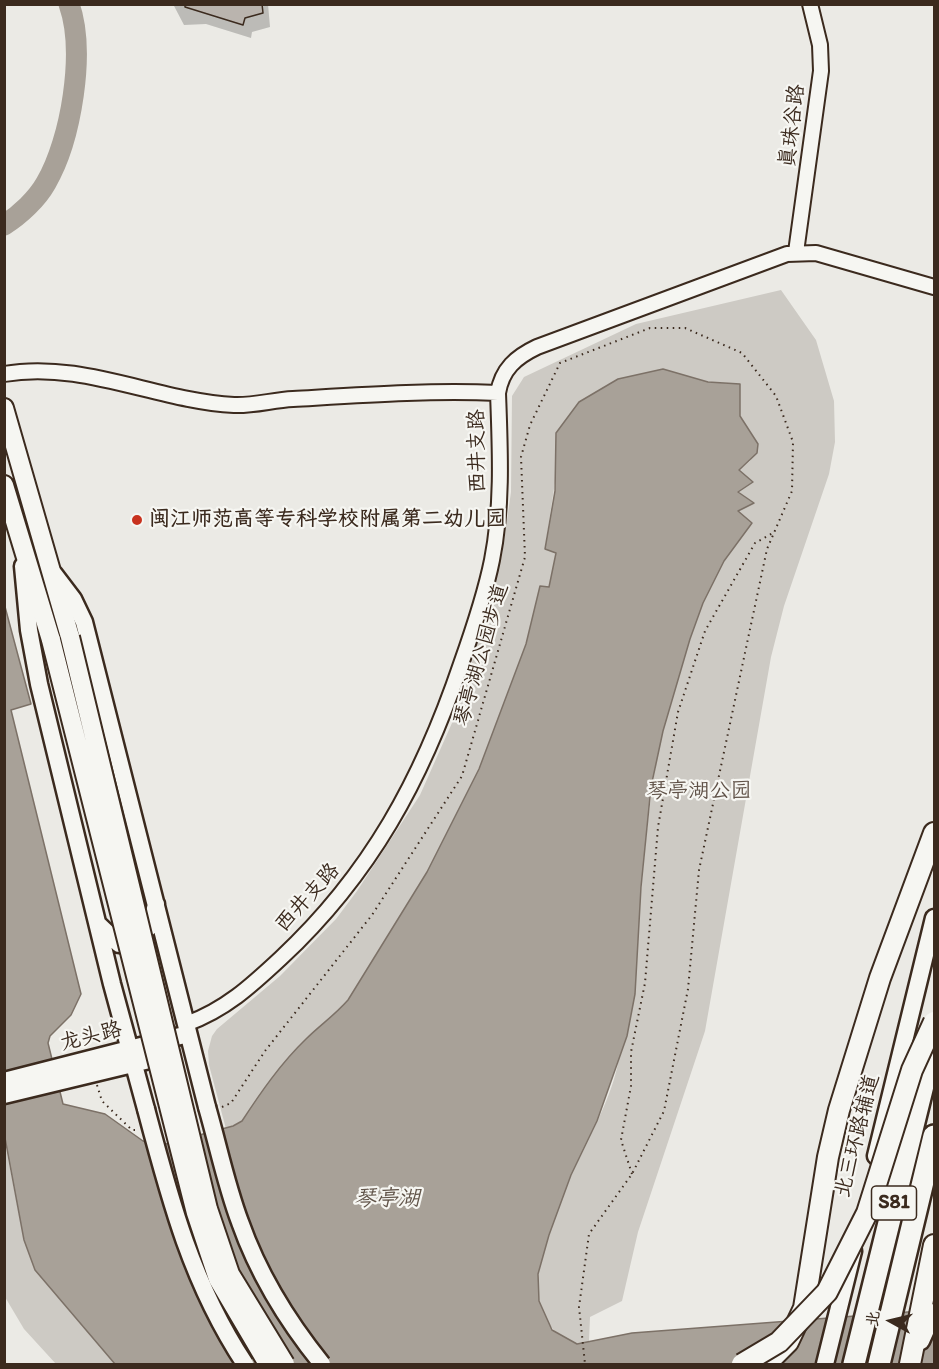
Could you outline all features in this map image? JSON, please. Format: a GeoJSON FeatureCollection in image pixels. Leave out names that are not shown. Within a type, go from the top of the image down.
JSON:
{"type":"FeatureCollection","features":[{"type":"Feature","properties":{"kind":"highway"},"geometry":{"type":"LineString","coordinates":[[766,1365],[788,1342],[804,1308],[811,1257],[839,1110],[880,978],[934,833]]}},
{"type":"Feature","properties":{"kind":"highway"},"geometry":{"type":"LineString","coordinates":[[742,1365],[779,1342],[827,1292],[867,1213],[912,1070],[934,1022]]}},
{"type":"Feature","properties":{"kind":"highway","name":"S81"},"geometry":{"type":"LineString","coordinates":[[854,1365],[934,1041]]}},
{"type":"Feature","properties":{"kind":"highway","name":"S81"},"geometry":{"type":"LineString","coordinates":[[879,1365],[934,1136]]}},
{"type":"Feature","properties":{"kind":"highway"},"geometry":{"type":"LineString","coordinates":[[911,1365],[923,1291],[934,1245]]}},
{"type":"Feature","properties":{"kind":"main road"},"geometry":{"type":"LineString","coordinates":[[4,408],[70,637],[208,1209],[230,1274],[285,1365]]}},
{"type":"Feature","properties":{"kind":"main road"},"geometry":{"type":"LineString","coordinates":[[4,485],[51,640],[196,1213],[218,1279],[267,1365]]}},
{"type":"Feature","properties":{"kind":"main road"},"geometry":{"type":"LineString","coordinates":[[21,541],[29,630],[39,684],[146,1109],[188,1257],[220,1328],[244,1365]]}},
{"type":"Feature","properties":{"kind":"main road"},"geometry":{"type":"LineString","coordinates":[[52,572],[72,599],[84,622],[188,1036],[214,1107],[239,1221],[258,1265],[283,1309],[322,1365]]}},
{"type":"Feature","properties":{"kind":"main road"},"geometry":{"type":"LineString","coordinates":[[99,925],[118,944],[135,942],[151,925],[156,902]]}},
{"type":"Feature","properties":{"kind":"main road","name":"北三环路辅道"},"geometry":{"type":"LineString","coordinates":[[825,1365],[934,918]]}},
{"type":"Feature","properties":{"kind":"main road"},"geometry":{"type":"LineString","coordinates":[[133,1057],[188,1036]]}},
{"type":"Feature","properties":{"kind":"main road","name":"龙头路"},"geometry":{"type":"LineString","coordinates":[[4,1082],[67,1073],[133,1057]]}},
{"type":"Feature","properties":{"kind":"main road","name":"龙头路"},"geometry":{"type":"LineString","coordinates":[[4,1095],[67,1073],[93,1074],[133,1057]]}},
{"type":"Feature","properties":{"kind":"main road"},"geometry":{"type":"LineString","coordinates":[[911,1365],[927,1323],[934,1312]]}},
{"type":"Feature","properties":{"kind":"street","name":"真珠谷路"},"geometry":{"type":"LineString","coordinates":[[796,252],[820,71],[819,39],[810,4]]}},
{"type":"Feature","properties":{"kind":"street","name":"西井支路"},"geometry":{"type":"LineString","coordinates":[[188,1036],[244,993],[331,907],[371,856],[426,758],[469,641],[492,559],[500,486],[498,393],[502,376],[512,363],[537,347],[766,261],[796,252],[836,258],[934,287]]}},
{"type":"Feature","properties":{"kind":"street"},"geometry":{"type":"LineString","coordinates":[[4,374],[27,370],[67,373],[196,400],[238,406],[276,400],[414,392],[498,393]]}},
{"type":"Feature","properties":{"kind":"path","name":"琴亭湖公园步道"},"geometry":{"type":"LineString","coordinates":[[214,1107],[231,1103],[265,1051],[372,915],[462,776],[525,557],[521,457],[530,425],[560,363],[650,328],[685,328],[742,353],[776,396],[793,442],[792,491],[767,549],[699,870],[688,989],[664,1111],[632,1174],[589,1234],[579,1288],[579,1319],[585,1365]]}},
{"type":"Feature","properties":{"kind":"path","name":"琴亭湖公园步道"},"geometry":{"type":"LineString","coordinates":[[632,1174],[621,1140],[631,1086],[631,1052],[645,983],[657,827],[678,712],[705,631],[755,543],[775,531]]}},
{"type":"Feature","properties":{"kind":"path"},"geometry":{"type":"LineString","coordinates":[[93,1074],[102,1101],[132,1130],[143,1131]]}},
{"type":"Feature","properties":{"kind":"green space","name":"琴亭湖公园"},"geometry":{"type":"Polygon","coordinates":[[[781,290],[816,340],[834,401],[835,442],[829,474],[784,606],[771,657],[705,1031],[638,1232],[622,1301],[590,1317],[589,1341],[593,1364],[568,1344],[546,1319],[539,1299],[539,1271],[555,1212],[597,1123],[617,1068],[632,985],[654,775],[670,700],[703,603],[735,542],[737,510],[753,503],[738,492],[739,470],[750,461],[758,444],[740,416],[740,384],[708,382],[663,369],[557,469],[545,548],[556,553],[549,587],[540,586],[526,644],[479,769],[427,872],[348,1000],[332,1019],[308,1037],[282,1065],[242,1121],[226,1129],[209,1065],[208,1051],[212,1036],[217,1029],[280,976],[336,919],[420,795],[460,705],[502,555],[511,492],[512,396],[524,377],[636,324],[781,290]]]}},
{"type":"Feature","properties":{"kind":"green space"},"geometry":{"type":"Polygon","coordinates":[[[4,1138],[24,1240],[35,1270],[115,1364],[56,1364],[24,1329],[5,1297],[4,1138]]]}},
{"type":"Feature","properties":{"kind":"water","name":"琴亭湖"},"geometry":{"type":"Polygon","coordinates":[[[663,369],[708,382],[740,384],[740,416],[758,444],[757,453],[739,470],[753,482],[738,492],[754,503],[738,511],[752,523],[724,561],[703,603],[663,731],[651,787],[641,887],[635,994],[627,1036],[597,1121],[571,1175],[549,1235],[538,1274],[539,1301],[552,1330],[577,1344],[632,1333],[934,1310],[934,1364],[115,1364],[35,1270],[24,1240],[5,1138],[4,603],[31,704],[11,710],[81,994],[71,1015],[50,1036],[48,1043],[63,1104],[105,1114],[143,1141],[162,1145],[233,1126],[242,1121],[272,1078],[297,1048],[348,1000],[427,872],[479,769],[526,644],[540,586],[549,587],[556,553],[545,549],[555,491],[556,433],[579,402],[618,379],[663,369]]]}},
{"type":"Feature","properties":{"kind":"building"},"geometry":{"type":"Polygon","coordinates":[[[185,4],[262,4],[263,13],[245,18],[243,25],[185,7],[185,4]]]}},
{"type":"Feature","properties":{"kind":"waterway"},"geometry":{"type":"LineString","coordinates":[[4,225],[38,195],[55,165],[63,144],[76,70],[74,24],[69,4]]}},
{"type":"Feature","properties":{"kind":"place","name":"闽江师范高等专科学校附属第二幼儿园"},"geometry":{"type":"Point","coordinates":[137,520]}}]}
